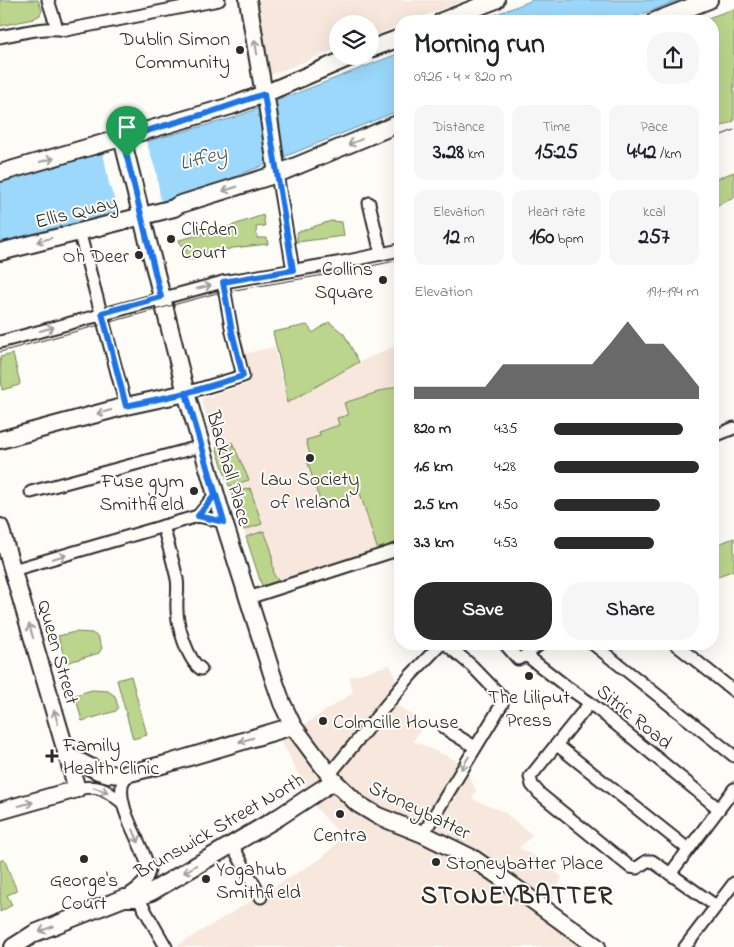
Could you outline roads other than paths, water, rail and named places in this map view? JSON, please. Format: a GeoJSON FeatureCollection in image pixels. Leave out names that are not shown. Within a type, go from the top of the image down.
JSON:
{"type":"FeatureCollection","features":[{"type":"Feature","properties":{"kind":"main road"},"geometry":{"type":"LineString","coordinates":[[248,0],[276,168]]}},
{"type":"Feature","properties":{"kind":"main road"},"geometry":{"type":"LineString","coordinates":[[457,15],[496,0]]}},
{"type":"Feature","properties":{"kind":"main road"},"geometry":{"type":"LineString","coordinates":[[671,15],[709,0]]}},
{"type":"Feature","properties":{"kind":"main road"},"geometry":{"type":"LineString","coordinates":[[379,46],[394,40]]}},
{"type":"Feature","properties":{"kind":"main road"},"geometry":{"type":"LineString","coordinates":[[0,173],[123,142],[208,113],[266,99],[335,65]]}},
{"type":"Feature","properties":{"kind":"main road","name":"Ellis Quay"},"geometry":{"type":"LineString","coordinates":[[0,252],[141,212],[174,208],[178,204],[394,125]]}},
{"type":"Feature","properties":{"kind":"main road","name":"Blackhall Place"},"geometry":{"type":"LineString","coordinates":[[123,142],[186,393],[215,495],[282,704],[293,726]]}},
{"type":"Feature","properties":{"kind":"main road"},"geometry":{"type":"LineString","coordinates":[[0,440],[126,406],[186,393]]}},
{"type":"Feature","properties":{"kind":"main road","name":"Queen Street"},"geometry":{"type":"LineString","coordinates":[[0,527],[76,789]]}},
{"type":"Feature","properties":{"kind":"main road"},"geometry":{"type":"LineString","coordinates":[[67,755],[98,771],[109,774],[122,774],[293,726]]}},
{"type":"Feature","properties":{"kind":"main road","name":"Stoneybatter"},"geometry":{"type":"LineString","coordinates":[[293,726],[332,778],[366,810],[423,834],[474,859],[597,947]]}},
{"type":"Feature","properties":{"kind":"main road","name":"Brunswick Street North"},"geometry":{"type":"LineString","coordinates":[[13,947],[35,933],[162,886],[302,803],[332,778]]}},
{"type":"Feature","properties":{"kind":"main road"},"geometry":{"type":"LineString","coordinates":[[0,811],[76,789]]}},
{"type":"Feature","properties":{"kind":"street"},"geometry":{"type":"LineString","coordinates":[[48,0],[57,28]]}},
{"type":"Feature","properties":{"kind":"street"},"geometry":{"type":"LineString","coordinates":[[0,37],[57,28],[66,30],[219,0]]}},
{"type":"Feature","properties":{"kind":"street"},"geometry":{"type":"LineString","coordinates":[[276,168],[293,270]]}},
{"type":"Feature","properties":{"kind":"street"},"geometry":{"type":"LineString","coordinates":[[369,203],[381,254]]}},
{"type":"Feature","properties":{"kind":"street"},"geometry":{"type":"LineString","coordinates":[[79,231],[104,318],[126,406]]}},
{"type":"Feature","properties":{"kind":"street"},"geometry":{"type":"LineString","coordinates":[[0,342],[104,318],[161,297],[223,282],[394,251]]}},
{"type":"Feature","properties":{"kind":"street"},"geometry":{"type":"LineString","coordinates":[[186,393],[243,376],[232,332],[223,282]]}},
{"type":"Feature","properties":{"kind":"street"},"geometry":{"type":"LineString","coordinates":[[719,433],[734,428]]}},
{"type":"Feature","properties":{"kind":"street"},"geometry":{"type":"LineString","coordinates":[[31,492],[202,446]]}},
{"type":"Feature","properties":{"kind":"street"},"geometry":{"type":"LineString","coordinates":[[198,516],[215,495]]}},
{"type":"Feature","properties":{"kind":"street"},"geometry":{"type":"LineString","coordinates":[[13,570],[198,516],[224,522]]}},
{"type":"Feature","properties":{"kind":"street"},"geometry":{"type":"LineString","coordinates":[[163,526],[178,581],[177,612],[180,625],[191,659],[201,669]]}},
{"type":"Feature","properties":{"kind":"street"},"geometry":{"type":"LineString","coordinates":[[248,598],[394,551]]}},
{"type":"Feature","properties":{"kind":"street"},"geometry":{"type":"LineString","coordinates":[[332,778],[403,684],[435,650]]}},
{"type":"Feature","properties":{"kind":"street"},"geometry":{"type":"LineString","coordinates":[[423,834],[502,704],[502,700],[472,666],[453,650]]}},
{"type":"Feature","properties":{"kind":"street","name":"Sitric Road"},"geometry":{"type":"LineString","coordinates":[[510,650],[518,659],[526,655],[590,703],[719,809]]}},
{"type":"Feature","properties":{"kind":"street"},"geometry":{"type":"LineString","coordinates":[[526,655],[532,650]]}},
{"type":"Feature","properties":{"kind":"street"},"geometry":{"type":"LineString","coordinates":[[601,650],[734,756]]}},
{"type":"Feature","properties":{"kind":"street"},"geometry":{"type":"LineString","coordinates":[[683,650],[734,691]]}},
{"type":"Feature","properties":{"kind":"street"},"geometry":{"type":"LineString","coordinates":[[590,703],[530,777],[530,782],[540,794],[630,867],[637,868],[648,861],[652,862],[716,906]]}},
{"type":"Feature","properties":{"kind":"street"},"geometry":{"type":"LineString","coordinates":[[444,728],[475,747]]}},
{"type":"Feature","properties":{"kind":"street"},"geometry":{"type":"LineString","coordinates":[[557,745],[688,849]]}},
{"type":"Feature","properties":{"kind":"street"},"geometry":{"type":"LineString","coordinates":[[133,772],[122,784],[123,803],[149,870],[144,884],[131,898],[166,947]]}},
{"type":"Feature","properties":{"kind":"street"},"geometry":{"type":"LineString","coordinates":[[76,789],[104,788],[123,803]]}},
{"type":"Feature","properties":{"kind":"street"},"geometry":{"type":"LineString","coordinates":[[670,874],[734,789]]}},
{"type":"Feature","properties":{"kind":"street"},"geometry":{"type":"LineString","coordinates":[[232,845],[261,897]]}},
{"type":"Feature","properties":{"kind":"street"},"geometry":{"type":"LineString","coordinates":[[685,947],[733,887]]}},
{"type":"Feature","properties":{"kind":"water"},"geometry":{"type":"Polygon","coordinates":[[[533,0],[679,0],[640,15],[494,15],[533,0]]]}},
{"type":"Feature","properties":{"kind":"water","name":"Liffey"},"geometry":{"type":"Polygon","coordinates":[[[394,55],[394,112],[212,186],[161,202],[0,244],[0,181],[233,118],[369,65],[379,65],[379,61],[394,55]]]}},
{"type":"Feature","properties":{"kind":"tram line"},"geometry":{"type":"LineString","coordinates":[[719,136],[734,130]]}},
{"type":"Feature","properties":{"kind":"tram line"},"geometry":{"type":"LineString","coordinates":[[0,352],[217,293],[394,261]]}},
{"type":"Feature","properties":{"kind":"place","name":"Dublin Simon Community"},"geometry":{"type":"Point","coordinates":[240,50]}},
{"type":"Feature","properties":{"kind":"place","name":"Clifden Court"},"geometry":{"type":"Point","coordinates":[171,239]}},
{"type":"Feature","properties":{"kind":"place","name":"Oh Deer"},"geometry":{"type":"Point","coordinates":[139,255]}},
{"type":"Feature","properties":{"kind":"place","name":"Collins Square"},"geometry":{"type":"Point","coordinates":[383,280]}},
{"type":"Feature","properties":{"kind":"place","name":"Law Society of Ireland"},"geometry":{"type":"Point","coordinates":[310,458]}},
{"type":"Feature","properties":{"kind":"place","name":"Fuse gym Smithfield"},"geometry":{"type":"Point","coordinates":[194,491]}},
{"type":"Feature","properties":{"kind":"place","name":"The Liliput Press"},"geometry":{"type":"Point","coordinates":[529,676]}},
{"type":"Feature","properties":{"kind":"place","name":"Colmcille House"},"geometry":{"type":"Point","coordinates":[323,721]}},
{"type":"Feature","properties":{"kind":"place","name":"Family Health Clinic"},"geometry":{"type":"Point","coordinates":[52,756]}},
{"type":"Feature","properties":{"kind":"place","name":"Centra"},"geometry":{"type":"Point","coordinates":[340,814]}},
{"type":"Feature","properties":{"kind":"place","name":"George's Court"},"geometry":{"type":"Point","coordinates":[84,859]}},
{"type":"Feature","properties":{"kind":"place","name":"Stoneybatter Place"},"geometry":{"type":"Point","coordinates":[436,862]}},
{"type":"Feature","properties":{"kind":"place","name":"Yogahub Smithfield"},"geometry":{"type":"Point","coordinates":[206,879]}},
{"type":"Feature","properties":{"kind":"district","name":"STONEYBATTER"},"geometry":{"type":"Point","coordinates":[517,894]}}]}
